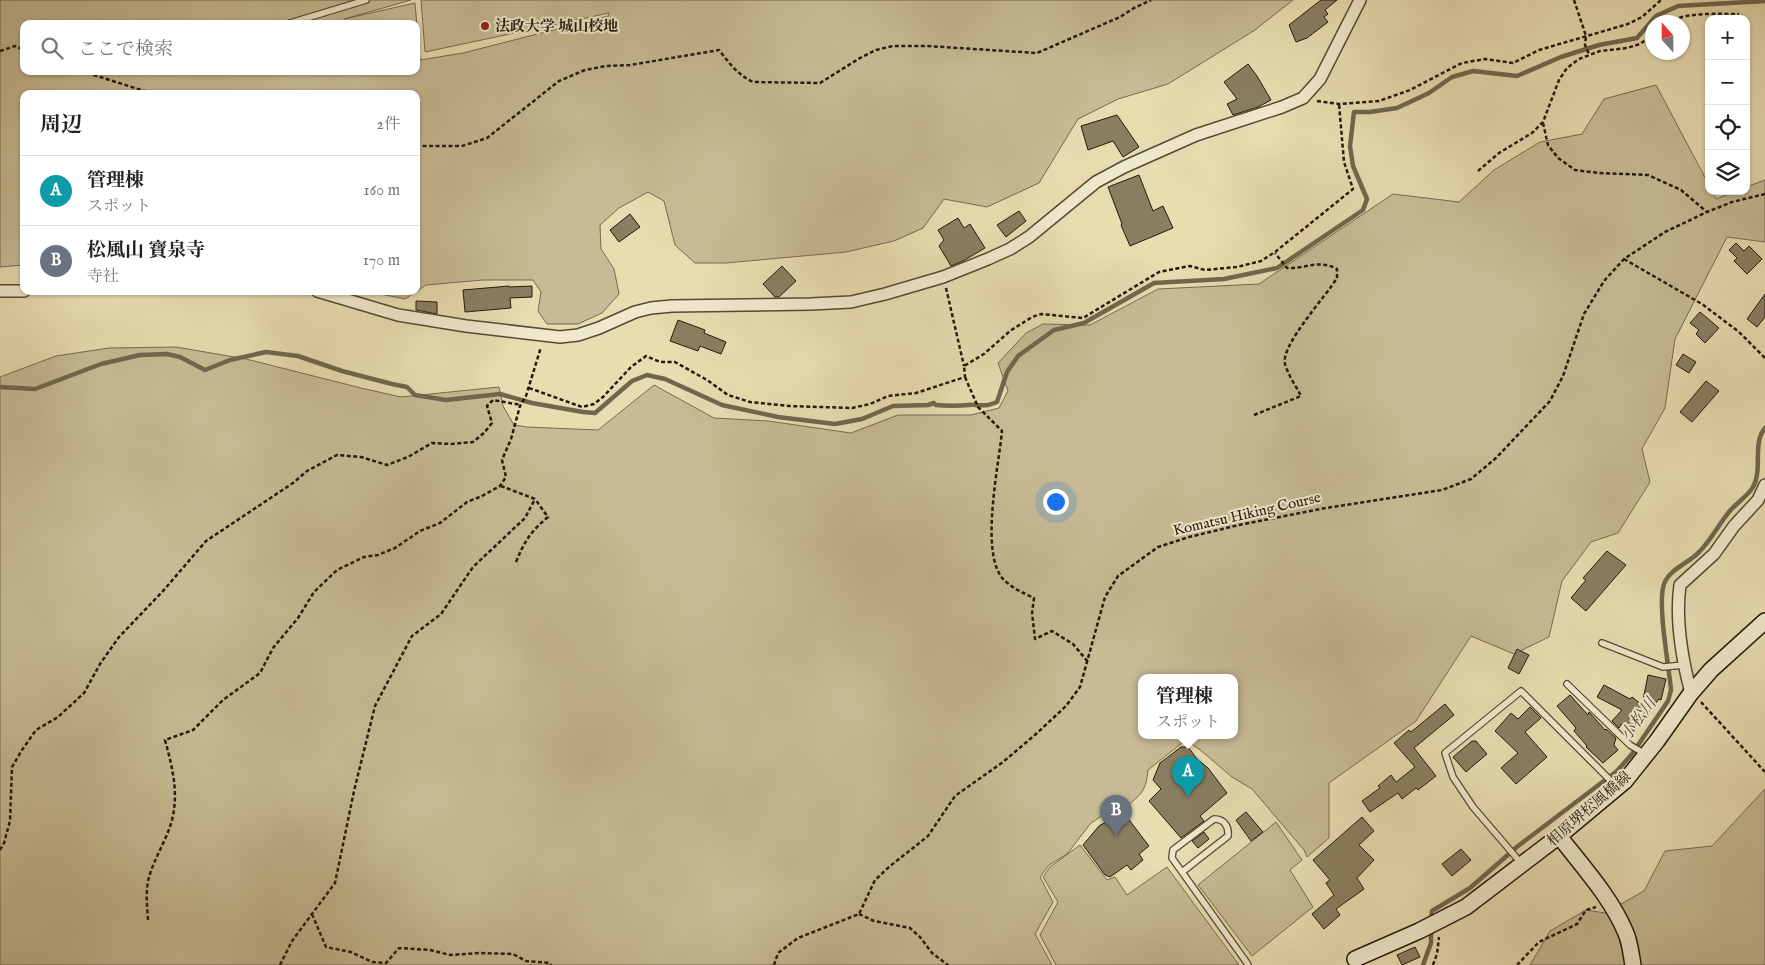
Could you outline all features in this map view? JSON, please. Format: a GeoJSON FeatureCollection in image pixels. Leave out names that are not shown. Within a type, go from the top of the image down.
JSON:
{"type":"FeatureCollection","features":[{"type":"Feature","properties":{"kind":"street"},"geometry":{"type":"LineString","coordinates":[[330,295],[398,315],[560,337],[578,335],[635,312],[651,308],[851,302],[885,294],[943,277],[1010,249],[1029,237],[1096,182],[1124,167],[1196,135],[1282,107],[1303,98],[1320,79],[1360,0]]}},
{"type":"Feature","properties":{"kind":"street"},"geometry":{"type":"LineString","coordinates":[[0,291],[20,291]]}},
{"type":"Feature","properties":{"kind":"street"},"geometry":{"type":"LineString","coordinates":[[1691,693],[1679,666],[1678,616],[1680,585],[1714,554],[1734,526],[1758,500],[1765,485]]}},
{"type":"Feature","properties":{"kind":"street","name":"相原堺松風橋線"},"geometry":{"type":"LineString","coordinates":[[1350,962],[1419,931],[1482,896],[1518,861],[1559,836],[1614,784],[1625,781],[1642,753],[1711,670],[1765,621]]}},
{"type":"Feature","properties":{"kind":"street"},"geometry":{"type":"LineString","coordinates":[[1559,836],[1610,903],[1626,933],[1633,965]]}},
{"type":"Feature","properties":{"kind":"lane"},"geometry":{"type":"LineString","coordinates":[[300,20],[366,0]]}},
{"type":"Feature","properties":{"kind":"lane"},"geometry":{"type":"LineString","coordinates":[[1602,643],[1663,667],[1679,666]]}},
{"type":"Feature","properties":{"kind":"lane"},"geometry":{"type":"LineString","coordinates":[[1567,684],[1630,745],[1642,753]]}},
{"type":"Feature","properties":{"kind":"lane"},"geometry":{"type":"LineString","coordinates":[[1518,861],[1473,807],[1453,777],[1445,754],[1521,691],[1614,784]]}},
{"type":"Feature","properties":{"kind":"lane"},"geometry":{"type":"LineString","coordinates":[[1182,872],[1228,836],[1227,825],[1222,820],[1214,819],[1173,850],[1172,858],[1248,965]]}},
{"type":"Feature","properties":{"kind":"path"},"geometry":{"type":"LineString","coordinates":[[420,146],[462,146],[487,138],[559,81],[585,70],[606,66],[630,65],[719,50],[732,67],[744,78],[753,82],[820,83],[860,58],[876,50],[893,46],[927,46],[1037,53],[1120,17],[1151,0]]}},
{"type":"Feature","properties":{"kind":"path"},"geometry":{"type":"LineString","coordinates":[[1574,0],[1586,36],[1585,45],[1589,54]]}},
{"type":"Feature","properties":{"kind":"path"},"geometry":{"type":"LineString","coordinates":[[1303,98],[1339,104],[1379,101],[1410,90],[1462,63],[1485,60],[1513,63],[1539,50],[1628,24],[1642,17],[1661,0]]}},
{"type":"Feature","properties":{"kind":"path"},"geometry":{"type":"LineString","coordinates":[[1690,15],[1739,14]]}},
{"type":"Feature","properties":{"kind":"path"},"geometry":{"type":"LineString","coordinates":[[1478,171],[1499,153],[1532,133],[1542,122],[1559,80],[1568,68],[1579,59],[1600,51],[1627,48],[1645,41]]}},
{"type":"Feature","properties":{"kind":"path"},"geometry":{"type":"LineString","coordinates":[[0,51],[15,46],[20,48]]}},
{"type":"Feature","properties":{"kind":"path"},"geometry":{"type":"LineString","coordinates":[[94,75],[141,90]]}},
{"type":"Feature","properties":{"kind":"path"},"geometry":{"type":"LineString","coordinates":[[964,366],[984,354],[1010,331],[1032,317],[1041,314],[1083,318],[1159,272],[1190,266],[1205,270],[1237,267],[1261,261],[1275,252],[1353,189],[1344,162],[1339,104]]}},
{"type":"Feature","properties":{"kind":"path"},"geometry":{"type":"LineString","coordinates":[[1542,122],[1548,145],[1558,158],[1575,170],[1648,175],[1681,190],[1708,212]]}},
{"type":"Feature","properties":{"kind":"path","name":"Komatsu Hiking Course"},"geometry":{"type":"LineString","coordinates":[[858,914],[875,880],[928,836],[955,796],[1003,762],[1066,706],[1080,687],[1105,597],[1118,576],[1158,547],[1189,537],[1273,518],[1442,490],[1471,479],[1496,458],[1550,401],[1563,376],[1584,314],[1604,281],[1624,259],[1665,232],[1708,212],[1732,202],[1765,194]]}},
{"type":"Feature","properties":{"kind":"path"},"geometry":{"type":"LineString","coordinates":[[1254,415],[1301,396],[1284,363],[1286,354],[1306,318],[1337,278],[1337,270],[1329,265],[1318,264],[1287,268],[1279,260],[1275,252]]}},
{"type":"Feature","properties":{"kind":"path"},"geometry":{"type":"LineString","coordinates":[[1624,259],[1702,304],[1739,332],[1765,358]]}},
{"type":"Feature","properties":{"kind":"path"},"geometry":{"type":"LineString","coordinates":[[943,277],[964,366],[965,378],[978,407],[1002,432],[992,520],[992,545],[996,569],[1003,580],[1015,589],[1034,598],[1032,613],[1036,639],[1052,632],[1074,644],[1088,662]]}},
{"type":"Feature","properties":{"kind":"path"},"geometry":{"type":"LineString","coordinates":[[148,920],[146,897],[150,875],[168,832],[174,806],[174,770],[165,740],[193,730],[223,700],[260,673],[273,648],[298,618],[314,592],[337,570],[364,557],[378,555],[395,548],[420,531],[445,520],[468,502],[500,486],[506,476],[502,460],[511,439],[520,406],[529,388],[545,336]]}},
{"type":"Feature","properties":{"kind":"path"},"geometry":{"type":"LineString","coordinates":[[529,388],[582,407],[594,404],[603,397],[631,366],[646,356],[660,362],[675,362],[707,380],[728,395],[750,402],[789,406],[852,408],[870,404],[888,396],[916,393],[965,378]]}},
{"type":"Feature","properties":{"kind":"path"},"geometry":{"type":"LineString","coordinates":[[0,850],[10,821],[12,767],[22,750],[36,730],[58,717],[84,693],[100,664],[120,637],[206,541],[293,483],[307,471],[337,455],[361,457],[387,465],[408,457],[432,443],[473,442],[492,423],[488,406],[493,400],[520,406]]}},
{"type":"Feature","properties":{"kind":"path"},"geometry":{"type":"LineString","coordinates":[[500,486],[535,499],[548,517],[535,528],[524,544],[516,562]]}},
{"type":"Feature","properties":{"kind":"path"},"geometry":{"type":"LineString","coordinates":[[280,965],[292,941],[335,883],[354,791],[375,706],[412,636],[441,614],[473,567],[525,518],[535,499]]}},
{"type":"Feature","properties":{"kind":"path"},"geometry":{"type":"LineString","coordinates":[[1691,693],[1716,717],[1765,772]]}},
{"type":"Feature","properties":{"kind":"path"},"geometry":{"type":"LineString","coordinates":[[1517,965],[1539,942],[1577,924],[1586,910],[1610,903]]}},
{"type":"Feature","properties":{"kind":"path"},"geometry":{"type":"LineString","coordinates":[[312,914],[326,947],[351,952],[372,962],[386,963],[399,948],[430,950],[450,955],[479,953],[513,954],[526,961],[550,963],[551,965]]}},
{"type":"Feature","properties":{"kind":"path"},"geometry":{"type":"LineString","coordinates":[[774,965],[778,953],[798,938],[858,914],[874,921],[910,928],[920,937],[932,953],[948,965]]}},
{"type":"Feature","properties":{"kind":"path"},"geometry":{"type":"LineString","coordinates":[[1433,965],[1437,954],[1440,920]]}},
{"type":"Feature","properties":{"kind":"shaded area"},"geometry":{"type":"Polygon","coordinates":[[[0,0],[411,0],[344,19],[415,3],[416,20],[20,20],[20,75],[420,75],[420,60],[463,53],[608,16],[609,13],[425,52],[421,0],[1293,0],[1255,30],[1168,84],[1118,99],[1078,119],[1039,183],[987,207],[944,199],[923,228],[894,241],[846,252],[726,263],[695,263],[675,245],[664,201],[648,192],[619,208],[600,225],[601,249],[614,269],[619,294],[602,313],[578,324],[547,324],[538,311],[541,292],[533,280],[483,280],[426,285],[420,289],[420,90],[20,90],[20,265],[0,267],[0,0]]]}},
{"type":"Feature","properties":{"kind":"shaded area"},"geometry":{"type":"Polygon","coordinates":[[[1656,85],[1705,177],[1705,195],[1714,195],[1716,199],[1726,195],[1750,195],[1750,186],[1765,180],[1765,242],[1727,237],[1675,339],[1665,408],[1642,449],[1650,482],[1618,533],[1591,542],[1562,581],[1549,637],[1514,654],[1471,636],[1416,721],[1329,783],[1329,838],[1307,857],[1304,850],[1252,789],[1232,777],[1190,743],[1182,743],[1148,770],[1144,787],[1136,798],[1127,806],[1119,805],[1091,823],[1067,854],[1049,865],[1040,877],[1053,902],[1035,934],[1052,965],[0,965],[0,377],[56,356],[109,348],[176,347],[246,359],[401,397],[499,387],[503,406],[514,425],[527,427],[598,430],[654,385],[714,418],[768,421],[851,433],[898,415],[971,415],[999,408],[1008,391],[998,363],[1026,333],[1043,324],[1090,325],[1158,289],[1259,284],[1393,194],[1459,202],[1494,170],[1540,142],[1582,134],[1604,99],[1656,85]]]}},
{"type":"Feature","properties":{"kind":"shaded area"},"geometry":{"type":"Polygon","coordinates":[[[386,295],[411,295],[405,299],[386,295]]]}},
{"type":"Feature","properties":{"kind":"shaded area"},"geometry":{"type":"Polygon","coordinates":[[[1765,789],[1765,965],[1530,965],[1550,931],[1586,910],[1605,913],[1644,891],[1665,851],[1712,846],[1765,789]]]}},
{"type":"Feature","properties":{"kind":"shaded area"},"geometry":{"type":"Polygon","coordinates":[[[1276,822],[1302,860],[1290,870],[1313,907],[1252,956],[1198,885],[1276,822]]]}},
{"type":"Feature","properties":{"kind":"shaded area"},"geometry":{"type":"Polygon","coordinates":[[[1080,845],[1107,880],[1115,877],[1127,895],[1167,867],[1239,965],[1056,965],[1040,935],[1058,902],[1043,877],[1050,867],[1080,845]]]}},
{"type":"Feature","properties":{"kind":"building"},"geometry":{"type":"Polygon","coordinates":[[[1321,0],[1337,0],[1325,10],[1328,14],[1324,17],[1328,22],[1307,38],[1296,42],[1289,25],[1321,0]]]}},
{"type":"Feature","properties":{"kind":"building"},"geometry":{"type":"Polygon","coordinates":[[[1248,64],[1271,100],[1258,107],[1233,115],[1227,104],[1237,99],[1224,82],[1248,64]]]}},
{"type":"Feature","properties":{"kind":"building"},"geometry":{"type":"Polygon","coordinates":[[[1117,115],[1139,147],[1123,157],[1113,141],[1088,150],[1081,126],[1117,115]]]}},
{"type":"Feature","properties":{"kind":"building"},"geometry":{"type":"Polygon","coordinates":[[[1139,175],[1153,211],[1163,206],[1173,228],[1130,246],[1108,187],[1139,175]]]}},
{"type":"Feature","properties":{"kind":"building"},"geometry":{"type":"Polygon","coordinates":[[[1019,211],[1026,221],[1006,237],[997,225],[1019,211]]]}},
{"type":"Feature","properties":{"kind":"building"},"geometry":{"type":"Polygon","coordinates":[[[630,214],[640,227],[619,242],[610,230],[630,214]]]}},
{"type":"Feature","properties":{"kind":"building"},"geometry":{"type":"Polygon","coordinates":[[[958,218],[964,228],[970,224],[985,248],[951,266],[939,246],[944,240],[938,230],[958,218]]]}},
{"type":"Feature","properties":{"kind":"building"},"geometry":{"type":"Polygon","coordinates":[[[1736,243],[1744,251],[1749,246],[1762,259],[1747,274],[1734,261],[1737,258],[1729,250],[1736,243]]]}},
{"type":"Feature","properties":{"kind":"building"},"geometry":{"type":"Polygon","coordinates":[[[782,266],[796,281],[779,297],[775,297],[763,284],[782,266]]]}},
{"type":"Feature","properties":{"kind":"building"},"geometry":{"type":"Polygon","coordinates":[[[532,286],[532,297],[510,298],[511,308],[465,312],[463,290],[532,286]]]}},
{"type":"Feature","properties":{"kind":"building"},"geometry":{"type":"Polygon","coordinates":[[[1765,294],[1765,317],[1757,327],[1747,319],[1765,294]]]}},
{"type":"Feature","properties":{"kind":"building"},"geometry":{"type":"Polygon","coordinates":[[[416,301],[437,302],[437,314],[416,310],[416,301]]]}},
{"type":"Feature","properties":{"kind":"building"},"geometry":{"type":"Polygon","coordinates":[[[1700,312],[1719,328],[1705,343],[1696,334],[1699,330],[1690,323],[1700,312]]]}},
{"type":"Feature","properties":{"kind":"building"},"geometry":{"type":"Polygon","coordinates":[[[678,320],[705,330],[704,333],[726,342],[721,354],[700,346],[698,351],[670,341],[678,320]]]}},
{"type":"Feature","properties":{"kind":"building"},"geometry":{"type":"Polygon","coordinates":[[[1683,354],[1696,362],[1689,373],[1676,365],[1683,354]]]}},
{"type":"Feature","properties":{"kind":"building"},"geometry":{"type":"Polygon","coordinates":[[[1706,381],[1719,391],[1692,422],[1680,412],[1706,381]]]}},
{"type":"Feature","properties":{"kind":"building"},"geometry":{"type":"Polygon","coordinates":[[[1607,551],[1626,565],[1586,611],[1571,598],[1586,580],[1583,578],[1607,551]]]}},
{"type":"Feature","properties":{"kind":"building"},"geometry":{"type":"Polygon","coordinates":[[[1517,649],[1529,655],[1519,674],[1508,668],[1517,649]]]}},
{"type":"Feature","properties":{"kind":"building"},"geometry":{"type":"Polygon","coordinates":[[[1648,675],[1666,679],[1661,700],[1659,699],[1632,733],[1621,724],[1619,728],[1612,721],[1622,710],[1597,697],[1604,685],[1630,699],[1632,697],[1642,705],[1648,675]]]}},
{"type":"Feature","properties":{"kind":"building"},"geometry":{"type":"Polygon","coordinates":[[[1570,695],[1588,715],[1589,712],[1605,730],[1616,738],[1614,745],[1618,750],[1603,763],[1586,747],[1574,731],[1576,728],[1557,706],[1570,695]]]}},
{"type":"Feature","properties":{"kind":"building"},"geometry":{"type":"Polygon","coordinates":[[[1445,704],[1454,715],[1414,748],[1436,776],[1418,790],[1416,788],[1402,799],[1398,793],[1370,812],[1362,801],[1380,788],[1378,786],[1391,775],[1396,782],[1415,767],[1394,743],[1409,730],[1411,732],[1445,704]]]}},
{"type":"Feature","properties":{"kind":"building"},"geometry":{"type":"Polygon","coordinates":[[[1530,707],[1541,718],[1525,732],[1547,757],[1516,784],[1501,768],[1518,753],[1495,731],[1511,713],[1518,719],[1530,707]]]}},
{"type":"Feature","properties":{"kind":"building"},"geometry":{"type":"Polygon","coordinates":[[[1472,741],[1476,741],[1487,754],[1466,772],[1453,757],[1472,741]]]}},
{"type":"Feature","properties":{"kind":"building"},"geometry":{"type":"Polygon","coordinates":[[[1181,747],[1188,747],[1197,759],[1208,768],[1227,793],[1200,816],[1204,821],[1181,838],[1149,801],[1161,789],[1153,780],[1160,763],[1181,747]]]}},
{"type":"Feature","properties":{"kind":"building"},"geometry":{"type":"Polygon","coordinates":[[[1123,812],[1149,846],[1139,854],[1143,860],[1131,870],[1127,865],[1110,877],[1105,875],[1083,845],[1099,826],[1123,812]]]}},
{"type":"Feature","properties":{"kind":"building"},"geometry":{"type":"Polygon","coordinates":[[[1246,812],[1263,832],[1251,841],[1236,820],[1246,812]]]}},
{"type":"Feature","properties":{"kind":"building"},"geometry":{"type":"Polygon","coordinates":[[[1362,817],[1374,831],[1359,845],[1374,860],[1357,878],[1364,889],[1336,909],[1340,915],[1324,929],[1312,914],[1334,895],[1326,883],[1330,880],[1313,860],[1362,817]]]}},
{"type":"Feature","properties":{"kind":"building"},"geometry":{"type":"Polygon","coordinates":[[[1204,832],[1209,839],[1198,848],[1192,841],[1204,832]]]}},
{"type":"Feature","properties":{"kind":"building"},"geometry":{"type":"Polygon","coordinates":[[[1461,849],[1471,860],[1452,876],[1442,864],[1461,849]]]}},
{"type":"Feature","properties":{"kind":"building"},"geometry":{"type":"Polygon","coordinates":[[[1415,947],[1420,957],[1402,965],[1397,955],[1415,947]]]}},
{"type":"Feature","properties":{"kind":"waterway"},"geometry":{"type":"LineString","coordinates":[[0,387],[35,389],[101,364],[140,355],[167,354],[180,357],[205,370],[230,360],[266,352],[298,356],[342,371],[407,387],[415,395],[446,400],[500,394],[532,403],[595,413],[632,381],[647,375],[665,379],[722,405],[778,417],[835,424],[862,419],[893,406],[928,405],[934,403],[944,406],[988,405],[997,402],[1007,372],[1018,356],[1054,330],[1084,323],[1154,283],[1224,279],[1277,268],[1363,210],[1367,199],[1353,166],[1350,146],[1354,112],[1397,108],[1429,93],[1452,77],[1473,71],[1517,76],[1561,57],[1599,45],[1637,38],[1656,16],[1678,6],[1765,1]]}},
{"type":"Feature","properties":{"kind":"waterway","name":"小松川"},"geometry":{"type":"LineString","coordinates":[[1431,921],[1432,911],[1470,888],[1518,846],[1617,771],[1632,754],[1668,701],[1671,690],[1662,606],[1664,584],[1675,570],[1704,547],[1729,512],[1753,487],[1757,473],[1759,441],[1765,428]]}},
{"type":"Feature","properties":{"kind":"waterway","name":"小松川"},"geometry":{"type":"LineString","coordinates":[[1423,965],[1431,943],[1431,928]]}},
{"type":"Feature","properties":{"kind":"place","name":"法政大学 城山校地"},"geometry":{"type":"Point","coordinates":[485,26]}},
{"type":"Feature","properties":{"kind":"place","name":"管理棟"},"geometry":{"type":"Point","coordinates":[1188,797]}},
{"type":"Feature","properties":{"kind":"place","name":"松風山 寶泉寺"},"geometry":{"type":"Point","coordinates":[1116,836]}}]}
